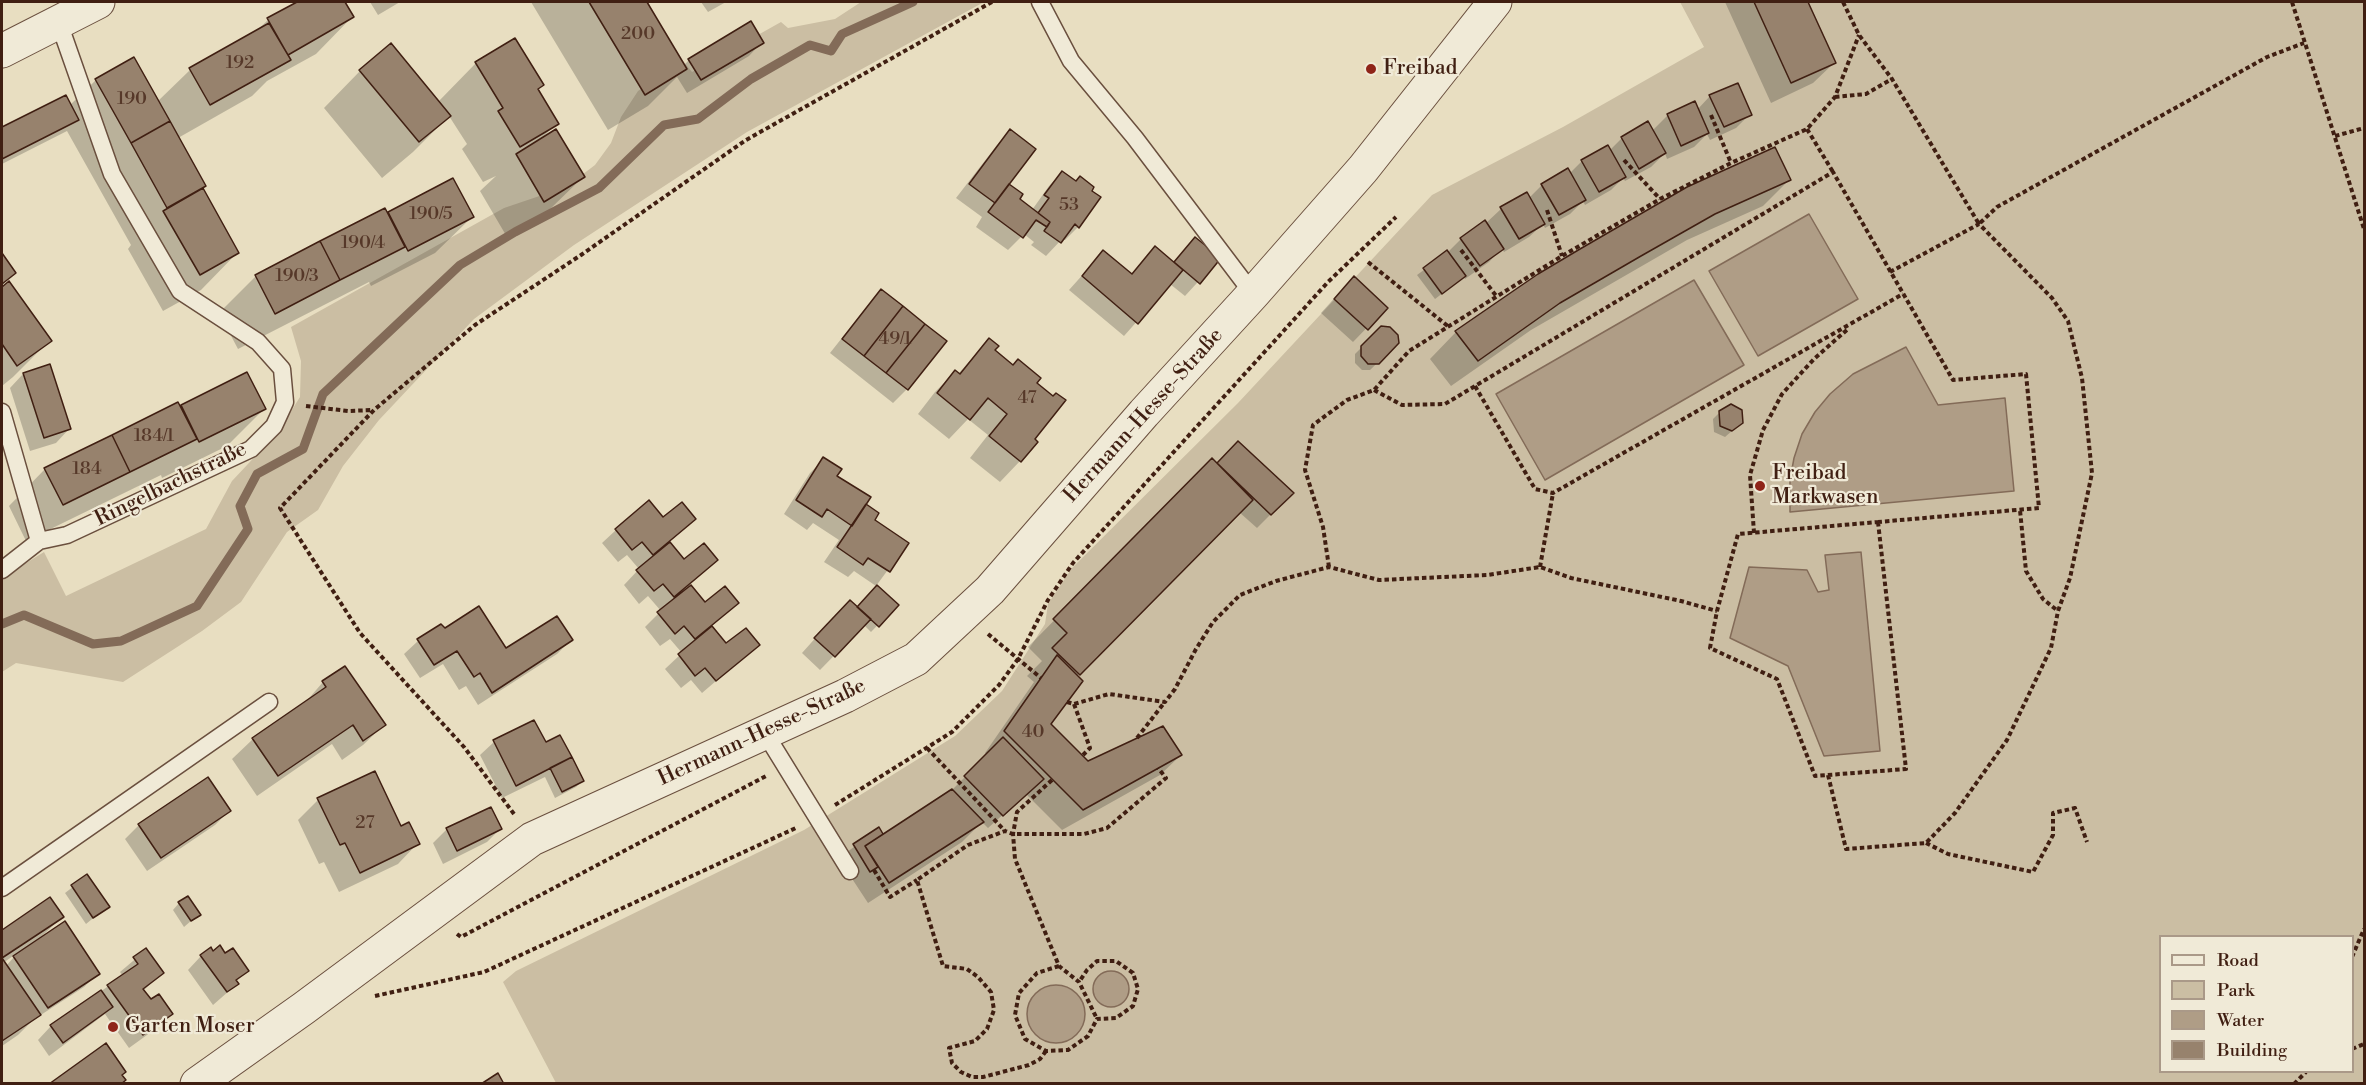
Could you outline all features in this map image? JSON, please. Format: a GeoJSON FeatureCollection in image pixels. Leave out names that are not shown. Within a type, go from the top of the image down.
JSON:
{"type":"FeatureCollection","features":[{"type":"Feature","properties":{"kind":"street"},"geometry":{"type":"LineString","coordinates":[[2,51],[98,2]]}},
{"type":"Feature","properties":{"kind":"street","name":"Hermann-Hesse-Straße"},"geometry":{"type":"LineString","coordinates":[[197,1083],[532,839],[845,696],[916,659],[990,590],[1144,413],[1253,294],[1363,169],[1495,2]]}},
{"type":"Feature","properties":{"kind":"lane"},"geometry":{"type":"LineString","coordinates":[[1040,2],[1071,61],[1135,138],[1253,294]]}},
{"type":"Feature","properties":{"kind":"lane","name":"Ringelbachstraße"},"geometry":{"type":"LineString","coordinates":[[39,541],[67,535],[250,449],[274,426],[285,402],[282,369],[258,342],[180,291],[112,174],[58,23]]}},
{"type":"Feature","properties":{"kind":"lane"},"geometry":{"type":"LineString","coordinates":[[2,412],[39,541],[2,570]]}},
{"type":"Feature","properties":{"kind":"lane"},"geometry":{"type":"LineString","coordinates":[[2,888],[269,702]]}},
{"type":"Feature","properties":{"kind":"lane"},"geometry":{"type":"LineString","coordinates":[[765,733],[850,871]]}},
{"type":"Feature","properties":{"kind":"path"},"geometry":{"type":"LineString","coordinates":[[532,839],[464,747],[360,633],[280,508],[374,410],[475,325],[581,255],[746,140],[992,2]]}},
{"type":"Feature","properties":{"kind":"path"},"geometry":{"type":"LineString","coordinates":[[1843,2],[1859,35],[1892,79],[1979,224],[2052,297],[2068,321],[2082,378],[2092,473],[2070,578],[2058,611],[2050,648],[2007,740],[1955,813],[1926,843]]}},
{"type":"Feature","properties":{"kind":"path"},"geometry":{"type":"LineString","coordinates":[[2292,2],[2364,229]]}},
{"type":"Feature","properties":{"kind":"path"},"geometry":{"type":"LineString","coordinates":[[1329,567],[1323,527],[1305,470],[1312,425],[1347,400],[1374,390],[1409,351],[1562,256],[1660,199],[1731,163],[1807,129],[1835,97],[1859,35]]}},
{"type":"Feature","properties":{"kind":"path"},"geometry":{"type":"LineString","coordinates":[[1890,272],[1979,224],[1997,207],[2205,91],[2267,57],[2304,43]]}},
{"type":"Feature","properties":{"kind":"path"},"geometry":{"type":"LineString","coordinates":[[1835,97],[1866,94],[1892,79]]}},
{"type":"Feature","properties":{"kind":"path"},"geometry":{"type":"LineString","coordinates":[[1711,116],[1731,163]]}},
{"type":"Feature","properties":{"kind":"path"},"geometry":{"type":"LineString","coordinates":[[2335,136],[2364,128]]}},
{"type":"Feature","properties":{"kind":"path"},"geometry":{"type":"LineString","coordinates":[[1807,129],[1953,380],[2026,374],[2039,508],[1738,534],[1717,611],[1710,648],[1777,679],[1815,776],[1906,768],[1878,522]]}},
{"type":"Feature","properties":{"kind":"path"},"geometry":{"type":"LineString","coordinates":[[1624,160],[1660,199]]}},
{"type":"Feature","properties":{"kind":"path"},"geometry":{"type":"LineString","coordinates":[[1374,390],[1401,405],[1444,404],[1833,172]]}},
{"type":"Feature","properties":{"kind":"path"},"geometry":{"type":"LineString","coordinates":[[1546,210],[1562,256]]}},
{"type":"Feature","properties":{"kind":"path"},"geometry":{"type":"LineString","coordinates":[[1461,250],[1497,297]]}},
{"type":"Feature","properties":{"kind":"path"},"geometry":{"type":"LineString","coordinates":[[1368,262],[1449,327]]}},
{"type":"Feature","properties":{"kind":"path"},"geometry":{"type":"LineString","coordinates":[[1475,386],[1535,489],[1553,493],[1903,294]]}},
{"type":"Feature","properties":{"kind":"path"},"geometry":{"type":"LineString","coordinates":[[1754,533],[1750,475],[1763,430],[1782,394],[1814,359],[1856,321]]}},
{"type":"Feature","properties":{"kind":"path"},"geometry":{"type":"LineString","coordinates":[[305,406],[348,411],[374,410]]}},
{"type":"Feature","properties":{"kind":"path"},"geometry":{"type":"LineString","coordinates":[[1540,567],[1553,493]]}},
{"type":"Feature","properties":{"kind":"path"},"geometry":{"type":"LineString","coordinates":[[2020,510],[2026,571],[2043,599],[2058,611]]}},
{"type":"Feature","properties":{"kind":"path"},"geometry":{"type":"LineString","coordinates":[[1137,738],[1175,689],[1213,622],[1240,596],[1276,581],[1329,567],[1379,580],[1487,575],[1540,567],[1571,578],[1681,601],[1717,611]]}},
{"type":"Feature","properties":{"kind":"path"},"geometry":{"type":"LineString","coordinates":[[964,615],[1041,678]]}},
{"type":"Feature","properties":{"kind":"path"},"geometry":{"type":"LineString","coordinates":[[1067,702],[1074,704],[1109,694],[1165,702]]}},
{"type":"Feature","properties":{"kind":"path"},"geometry":{"type":"LineString","coordinates":[[1074,704],[1089,748],[1083,755]]}},
{"type":"Feature","properties":{"kind":"path"},"geometry":{"type":"LineString","coordinates":[[927,748],[1005,831],[1013,834],[1084,834],[1107,828],[1166,778],[1158,768]]}},
{"type":"Feature","properties":{"kind":"path"},"geometry":{"type":"LineString","coordinates":[[429,915],[461,937],[786,766]]}},
{"type":"Feature","properties":{"kind":"path"},"geometry":{"type":"LineString","coordinates":[[1827,775],[1846,849],[1926,843],[1948,854],[2033,872],[2053,835],[2053,813],[2075,808],[2087,842]]}},
{"type":"Feature","properties":{"kind":"path"},"geometry":{"type":"LineString","coordinates":[[1052,780],[1017,812],[1013,834],[1015,859],[1059,966],[1079,982],[1097,1019]]}},
{"type":"Feature","properties":{"kind":"path"},"geometry":{"type":"LineString","coordinates":[[874,870],[890,897],[968,844],[1005,831]]}},
{"type":"Feature","properties":{"kind":"path"},"geometry":{"type":"LineString","coordinates":[[916,880],[943,966],[967,969],[978,977],[991,992],[994,1010],[987,1029],[975,1041],[950,1048],[952,1063],[961,1072],[972,1077],[983,1077],[1029,1065],[1040,1059],[1046,1051]]}},
{"type":"Feature","properties":{"kind":"path"},"geometry":{"type":"LineString","coordinates":[[2354,952],[2364,929]]}},
{"type":"Feature","properties":{"kind":"path"},"geometry":{"type":"LineString","coordinates":[[1079,982],[1097,961],[1116,961],[1133,973],[1138,989],[1133,1006],[1116,1018],[1097,1019]]}},
{"type":"Feature","properties":{"kind":"path"},"geometry":{"type":"LineString","coordinates":[[1059,966],[1037,973],[1019,993],[1015,1016],[1025,1039],[1046,1051],[1068,1050],[1088,1036],[1097,1019]]}},
{"type":"Feature","properties":{"kind":"green space"},"geometry":{"type":"Polygon","coordinates":[[[861,2],[984,2],[747,132],[574,245],[474,319],[379,420],[343,466],[318,510],[287,532],[241,602],[202,631],[123,682],[16,663],[2,672],[2,578],[44,552],[66,596],[206,529],[232,481],[278,432],[300,397],[301,361],[291,327],[504,208],[566,187],[595,165],[611,143],[621,117],[638,91],[683,61],[692,72],[781,22],[788,28],[835,19],[861,2]]]}},
{"type":"Feature","properties":{"kind":"green space","name":"Freibad Markwasen"},"geometry":{"type":"Polygon","coordinates":[[[1680,2],[2364,2],[2364,1083],[556,1083],[503,982],[516,971],[804,830],[955,736],[1002,691],[1045,624],[1048,604],[1072,568],[1238,403],[1432,195],[1563,127],[1704,47],[1680,2]]]}},
{"type":"Feature","properties":{"kind":"water"},"geometry":{"type":"Polygon","coordinates":[[[1809,214],[1858,299],[1758,356],[1709,271],[1809,214]]]}},
{"type":"Feature","properties":{"kind":"water"},"geometry":{"type":"Polygon","coordinates":[[[1694,280],[1744,365],[1545,480],[1496,394],[1694,280]]]}},
{"type":"Feature","properties":{"kind":"water"},"geometry":{"type":"Polygon","coordinates":[[[1906,347],[1938,405],[2005,398],[2014,491],[1790,512],[1790,480],[1794,458],[1802,434],[1815,412],[1830,394],[1853,374],[1906,347]]]}},
{"type":"Feature","properties":{"kind":"water"},"geometry":{"type":"Polygon","coordinates":[[[1861,552],[1880,751],[1824,756],[1788,666],[1730,638],[1749,567],[1807,570],[1818,592],[1829,590],[1825,555],[1861,552]]]}},
{"type":"Feature","properties":{"kind":"water"},"geometry":{"type":"Polygon","coordinates":[[[1111,971],[1124,976],[1129,989],[1124,1002],[1111,1007],[1098,1002],[1093,989],[1098,976],[1111,971]]]}},
{"type":"Feature","properties":{"kind":"water"},"geometry":{"type":"Polygon","coordinates":[[[1056,985],[1072,990],[1080,998],[1085,1014],[1080,1030],[1072,1038],[1056,1043],[1040,1038],[1032,1030],[1027,1014],[1032,998],[1040,990],[1056,985]]]}},
{"type":"Feature","properties":{"kind":"building"},"geometry":{"type":"Polygon","coordinates":[[[297,2],[345,2],[354,17],[288,55],[267,18],[297,2]]]}},
{"type":"Feature","properties":{"kind":"building"},"geometry":{"type":"Polygon","coordinates":[[[589,2],[647,2],[687,69],[645,95],[589,2]]]}},
{"type":"Feature","properties":{"kind":"building"},"geometry":{"type":"Polygon","coordinates":[[[1754,2],[1808,2],[1836,63],[1791,83],[1754,2]]]}},
{"type":"Feature","properties":{"kind":"building"},"geometry":{"type":"Polygon","coordinates":[[[751,21],[764,43],[701,80],[688,59],[751,21]]]}},
{"type":"Feature","properties":{"kind":"building"},"geometry":{"type":"Polygon","coordinates":[[[269,23],[291,60],[210,105],[189,68],[269,23]]]}},
{"type":"Feature","properties":{"kind":"building"},"geometry":{"type":"Polygon","coordinates":[[[515,38],[544,85],[538,89],[559,124],[520,147],[498,111],[503,108],[475,62],[515,38]]]}},
{"type":"Feature","properties":{"kind":"building"},"geometry":{"type":"Polygon","coordinates":[[[391,43],[451,116],[419,142],[359,70],[391,43]]]}},
{"type":"Feature","properties":{"kind":"building"},"geometry":{"type":"Polygon","coordinates":[[[134,57],[170,121],[131,143],[95,79],[134,57]]]}},
{"type":"Feature","properties":{"kind":"building"},"geometry":{"type":"Polygon","coordinates":[[[1738,83],[1752,115],[1724,127],[1709,95],[1738,83]]]}},
{"type":"Feature","properties":{"kind":"building"},"geometry":{"type":"Polygon","coordinates":[[[66,95],[79,120],[2,159],[2,127],[66,95]]]}},
{"type":"Feature","properties":{"kind":"building"},"geometry":{"type":"Polygon","coordinates":[[[1695,101],[1709,133],[1681,146],[1667,114],[1695,101]]]}},
{"type":"Feature","properties":{"kind":"building"},"geometry":{"type":"Polygon","coordinates":[[[170,121],[206,186],[167,208],[131,143],[170,121]]]}},
{"type":"Feature","properties":{"kind":"building"},"geometry":{"type":"Polygon","coordinates":[[[1648,121],[1666,153],[1639,169],[1621,137],[1648,121]]]}},
{"type":"Feature","properties":{"kind":"building"},"geometry":{"type":"Polygon","coordinates":[[[556,129],[585,177],[544,202],[516,154],[556,129]]]}},
{"type":"Feature","properties":{"kind":"building"},"geometry":{"type":"Polygon","coordinates":[[[1010,129],[1036,149],[995,203],[969,184],[1010,129]]]}},
{"type":"Feature","properties":{"kind":"building"},"geometry":{"type":"Polygon","coordinates":[[[1608,145],[1626,177],[1599,192],[1581,160],[1608,145]]]}},
{"type":"Feature","properties":{"kind":"building"},"geometry":{"type":"Polygon","coordinates":[[[1775,147],[1791,180],[1715,214],[1641,256],[1560,303],[1478,361],[1455,331],[1538,274],[1687,187],[1775,147]]]}},
{"type":"Feature","properties":{"kind":"building"},"geometry":{"type":"Polygon","coordinates":[[[1568,168],[1586,200],[1559,215],[1541,184],[1568,168]]]}},
{"type":"Feature","properties":{"kind":"building"},"geometry":{"type":"Polygon","coordinates":[[[1062,171],[1076,181],[1080,176],[1094,187],[1092,191],[1101,197],[1079,228],[1075,224],[1061,243],[1044,231],[1050,222],[1038,213],[1049,198],[1044,195],[1062,171]]]}},
{"type":"Feature","properties":{"kind":"building"},"geometry":{"type":"Polygon","coordinates":[[[453,178],[474,217],[408,251],[388,212],[453,178]]]}},
{"type":"Feature","properties":{"kind":"building"},"geometry":{"type":"Polygon","coordinates":[[[1009,184],[1023,194],[1020,199],[1050,222],[1047,227],[1036,220],[1023,238],[988,212],[1009,184]]]}},
{"type":"Feature","properties":{"kind":"building"},"geometry":{"type":"Polygon","coordinates":[[[203,188],[239,253],[200,275],[163,211],[203,188]]]}},
{"type":"Feature","properties":{"kind":"building"},"geometry":{"type":"Polygon","coordinates":[[[1527,192],[1545,224],[1519,239],[1500,207],[1527,192]]]}},
{"type":"Feature","properties":{"kind":"building"},"geometry":{"type":"Polygon","coordinates":[[[385,208],[405,247],[340,280],[320,241],[385,208]]]}},
{"type":"Feature","properties":{"kind":"building"},"geometry":{"type":"Polygon","coordinates":[[[1485,220],[1504,249],[1480,266],[1460,238],[1485,220]]]}},
{"type":"Feature","properties":{"kind":"building"},"geometry":{"type":"Polygon","coordinates":[[[1195,237],[1221,258],[1200,284],[1174,262],[1195,237]]]}},
{"type":"Feature","properties":{"kind":"building"},"geometry":{"type":"Polygon","coordinates":[[[320,241],[340,280],[275,314],[255,275],[320,241]]]}},
{"type":"Feature","properties":{"kind":"building"},"geometry":{"type":"Polygon","coordinates":[[[1155,246],[1183,270],[1138,324],[1082,276],[1103,250],[1132,274],[1155,246]]]}},
{"type":"Feature","properties":{"kind":"building"},"geometry":{"type":"Polygon","coordinates":[[[1447,250],[1466,276],[1442,294],[1423,268],[1447,250]]]}},
{"type":"Feature","properties":{"kind":"building"},"geometry":{"type":"Polygon","coordinates":[[[2,253],[16,273],[2,284],[2,253]]]}},
{"type":"Feature","properties":{"kind":"building"},"geometry":{"type":"Polygon","coordinates":[[[1354,276],[1388,308],[1368,330],[1334,299],[1354,276]]]}},
{"type":"Feature","properties":{"kind":"building"},"geometry":{"type":"Polygon","coordinates":[[[9,281],[52,341],[17,366],[2,344],[2,287],[9,281]]]}},
{"type":"Feature","properties":{"kind":"building"},"geometry":{"type":"Polygon","coordinates":[[[881,289],[903,306],[864,356],[842,339],[881,289]]]}},
{"type":"Feature","properties":{"kind":"building"},"geometry":{"type":"Polygon","coordinates":[[[903,306],[925,324],[886,373],[864,356],[903,306]]]}},
{"type":"Feature","properties":{"kind":"building"},"geometry":{"type":"Polygon","coordinates":[[[925,324],[947,341],[908,390],[886,373],[925,324]]]}},
{"type":"Feature","properties":{"kind":"building"},"geometry":{"type":"Polygon","coordinates":[[[1381,326],[1390,327],[1398,335],[1399,343],[1379,364],[1368,364],[1361,356],[1361,346],[1381,326]]]}},
{"type":"Feature","properties":{"kind":"building"},"geometry":{"type":"Polygon","coordinates":[[[989,338],[999,346],[995,350],[1013,365],[1018,359],[1041,378],[1037,383],[1053,396],[1056,393],[1066,400],[1035,439],[1038,442],[1021,462],[989,436],[1007,414],[988,398],[970,420],[937,393],[955,370],[960,374],[989,338]]]}},
{"type":"Feature","properties":{"kind":"building"},"geometry":{"type":"Polygon","coordinates":[[[50,364],[71,429],[44,438],[23,373],[50,364]]]}},
{"type":"Feature","properties":{"kind":"building"},"geometry":{"type":"Polygon","coordinates":[[[247,372],[266,409],[199,442],[181,405],[247,372]]]}},
{"type":"Feature","properties":{"kind":"building"},"geometry":{"type":"Polygon","coordinates":[[[178,402],[197,439],[130,472],[112,435],[178,402]]]}},
{"type":"Feature","properties":{"kind":"building"},"geometry":{"type":"Polygon","coordinates":[[[1731,404],[1742,410],[1743,423],[1732,431],[1720,426],[1719,411],[1731,404]]]}},
{"type":"Feature","properties":{"kind":"building"},"geometry":{"type":"Polygon","coordinates":[[[112,435],[130,472],[63,505],[44,468],[112,435]]]}},
{"type":"Feature","properties":{"kind":"building"},"geometry":{"type":"Polygon","coordinates":[[[1238,441],[1294,493],[1271,515],[1217,463],[1238,441]]]}},
{"type":"Feature","properties":{"kind":"building"},"geometry":{"type":"Polygon","coordinates":[[[823,457],[842,469],[837,476],[871,497],[852,526],[827,509],[822,517],[796,500],[823,457]]]}},
{"type":"Feature","properties":{"kind":"building"},"geometry":{"type":"Polygon","coordinates":[[[1212,458],[1253,500],[1080,675],[1052,648],[1067,633],[1053,619],[1212,458]]]}},
{"type":"Feature","properties":{"kind":"building"},"geometry":{"type":"Polygon","coordinates":[[[649,500],[663,517],[682,502],[696,519],[653,555],[642,542],[632,550],[615,529],[649,500]]]}},
{"type":"Feature","properties":{"kind":"building"},"geometry":{"type":"Polygon","coordinates":[[[866,504],[879,513],[875,520],[909,543],[890,572],[868,558],[863,565],[837,547],[866,504]]]}},
{"type":"Feature","properties":{"kind":"building"},"geometry":{"type":"Polygon","coordinates":[[[670,542],[684,559],[704,543],[718,560],[674,597],[663,584],[654,591],[636,570],[670,542]]]}},
{"type":"Feature","properties":{"kind":"building"},"geometry":{"type":"Polygon","coordinates":[[[691,585],[705,602],[725,586],[739,603],[695,639],[684,626],[675,634],[657,612],[691,585]]]}},
{"type":"Feature","properties":{"kind":"building"},"geometry":{"type":"Polygon","coordinates":[[[877,585],[899,605],[879,627],[857,607],[877,585]]]}},
{"type":"Feature","properties":{"kind":"building"},"geometry":{"type":"Polygon","coordinates":[[[850,600],[871,619],[835,657],[814,638],[850,600]]]}},
{"type":"Feature","properties":{"kind":"building"},"geometry":{"type":"Polygon","coordinates":[[[479,606],[506,648],[557,616],[573,640],[492,693],[480,673],[474,677],[457,651],[434,665],[417,639],[441,624],[445,628],[479,606]]]}},
{"type":"Feature","properties":{"kind":"building"},"geometry":{"type":"Polygon","coordinates":[[[712,626],[726,643],[746,628],[760,645],[716,681],[705,668],[695,676],[678,654],[712,626]]]}},
{"type":"Feature","properties":{"kind":"building"},"geometry":{"type":"Polygon","coordinates":[[[1057,655],[1083,681],[1051,724],[1088,761],[1163,726],[1182,755],[1083,810],[1004,731],[1057,655]]]}},
{"type":"Feature","properties":{"kind":"building"},"geometry":{"type":"Polygon","coordinates":[[[345,666],[386,725],[363,741],[353,725],[278,776],[252,738],[326,687],[322,681],[345,666]]]}},
{"type":"Feature","properties":{"kind":"building"},"geometry":{"type":"Polygon","coordinates":[[[534,720],[546,742],[560,735],[572,757],[516,786],[493,740],[534,720]]]}},
{"type":"Feature","properties":{"kind":"building"},"geometry":{"type":"Polygon","coordinates":[[[1003,737],[1044,779],[1003,816],[964,776],[1003,737]]]}},
{"type":"Feature","properties":{"kind":"building"},"geometry":{"type":"Polygon","coordinates":[[[572,757],[584,781],[562,792],[550,768],[572,757]]]}},
{"type":"Feature","properties":{"kind":"building"},"geometry":{"type":"Polygon","coordinates":[[[375,771],[401,826],[409,822],[420,844],[360,873],[345,843],[340,845],[317,798],[375,771]]]}},
{"type":"Feature","properties":{"kind":"building"},"geometry":{"type":"Polygon","coordinates":[[[208,777],[231,811],[161,858],[138,824],[208,777]]]}},
{"type":"Feature","properties":{"kind":"building"},"geometry":{"type":"Polygon","coordinates":[[[952,789],[984,822],[889,883],[865,846],[952,789]]]}},
{"type":"Feature","properties":{"kind":"building"},"geometry":{"type":"Polygon","coordinates":[[[491,807],[502,829],[457,851],[446,828],[491,807]]]}},
{"type":"Feature","properties":{"kind":"building"},"geometry":{"type":"Polygon","coordinates":[[[879,827],[883,834],[865,846],[878,867],[870,872],[853,844],[879,827]]]}},
{"type":"Feature","properties":{"kind":"building"},"geometry":{"type":"Polygon","coordinates":[[[87,874],[110,907],[93,918],[71,885],[87,874]]]}},
{"type":"Feature","properties":{"kind":"building"},"geometry":{"type":"Polygon","coordinates":[[[188,896],[201,915],[191,921],[178,902],[188,896]]]}},
{"type":"Feature","properties":{"kind":"building"},"geometry":{"type":"Polygon","coordinates":[[[50,897],[64,917],[2,958],[2,930],[50,897]]]}},
{"type":"Feature","properties":{"kind":"building"},"geometry":{"type":"Polygon","coordinates":[[[65,921],[100,974],[48,1008],[13,956],[65,921]]]}},
{"type":"Feature","properties":{"kind":"building"},"geometry":{"type":"Polygon","coordinates":[[[220,945],[225,953],[233,948],[249,971],[236,980],[239,984],[227,992],[200,955],[211,947],[213,951],[220,945]]]}},
{"type":"Feature","properties":{"kind":"building"},"geometry":{"type":"Polygon","coordinates":[[[146,948],[164,973],[143,989],[151,999],[159,994],[173,1014],[143,1035],[107,985],[138,964],[133,957],[146,948]]]}},
{"type":"Feature","properties":{"kind":"building"},"geometry":{"type":"Polygon","coordinates":[[[2,958],[41,1015],[2,1041],[2,958]]]}},
{"type":"Feature","properties":{"kind":"building"},"geometry":{"type":"Polygon","coordinates":[[[101,990],[113,1007],[63,1043],[50,1025],[101,990]]]}},
{"type":"Feature","properties":{"kind":"building"},"geometry":{"type":"Polygon","coordinates":[[[106,1043],[126,1072],[122,1075],[126,1080],[121,1084],[49,1084],[106,1043]]]}},
{"type":"Feature","properties":{"kind":"building"},"geometry":{"type":"Polygon","coordinates":[[[498,1073],[504,1084],[481,1084],[498,1073]]]}},
{"type":"Feature","properties":{"kind":"waterway"},"geometry":{"type":"LineString","coordinates":[[2,624],[24,615],[93,644],[121,641],[197,606],[248,529],[240,506],[257,474],[303,449],[323,394],[460,265],[515,232],[599,188],[664,125],[698,119],[751,79],[810,45],[831,51],[842,34],[913,2]]}},
{"type":"Feature","properties":{"kind":"place","name":"Freibad"},"geometry":{"type":"Point","coordinates":[1371,69]}},
{"type":"Feature","properties":{"kind":"place","name":"Freibad Markwasen"},"geometry":{"type":"Point","coordinates":[1760,486]}},
{"type":"Feature","properties":{"kind":"place","name":"Garten Moser"},"geometry":{"type":"Point","coordinates":[113,1027]}}]}
